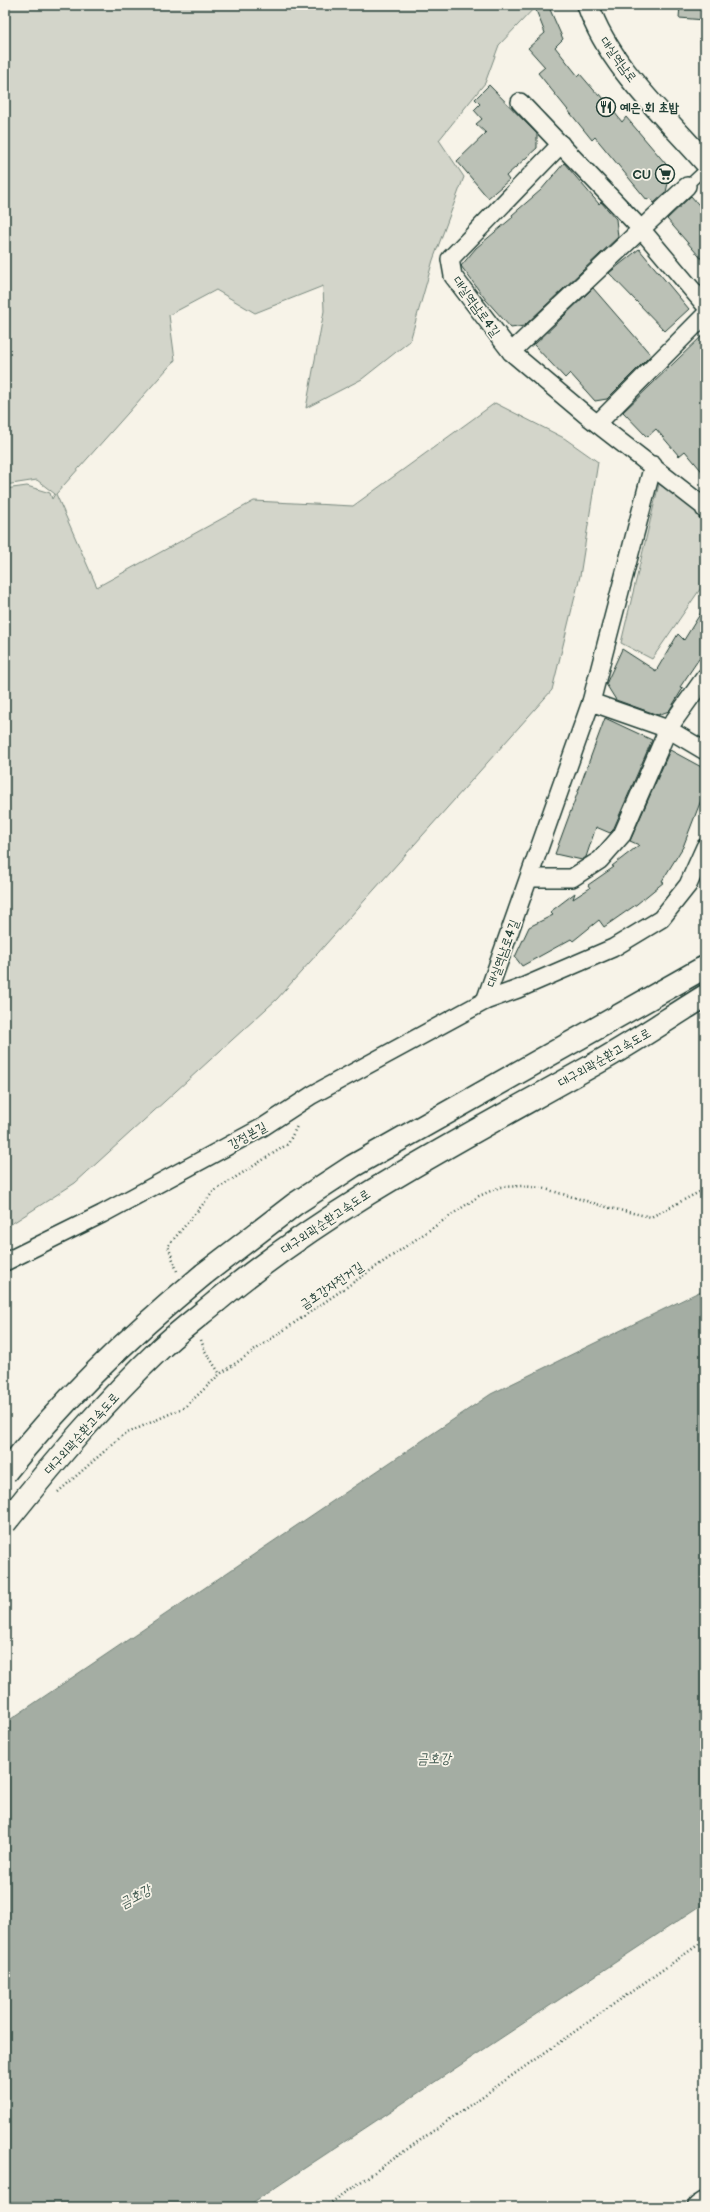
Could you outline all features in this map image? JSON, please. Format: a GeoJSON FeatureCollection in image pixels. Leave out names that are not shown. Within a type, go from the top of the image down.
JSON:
{"type":"FeatureCollection","features":[{"type":"Feature","properties":{"kind":"main road"},"geometry":{"type":"LineString","coordinates":[[5,1473],[30,1441],[99,1367],[151,1318],[204,1274],[295,1204],[353,1166],[705,967]]}},
{"type":"Feature","properties":{"kind":"main road","name":"대구외곽순환고속도로"},"geometry":{"type":"LineString","coordinates":[[5,1523],[52,1463],[102,1408],[162,1348],[217,1301],[301,1236],[370,1191],[603,1059],[705,996]]}},
{"type":"Feature","properties":{"kind":"main road"},"geometry":{"type":"LineString","coordinates":[[699,2207],[705,2203]]}},
{"type":"Feature","properties":{"kind":"street","name":"대실역남로"},"geometry":{"type":"LineString","coordinates":[[588,5],[594,23],[616,60],[705,162]]}},
{"type":"Feature","properties":{"kind":"street"},"geometry":{"type":"LineString","coordinates":[[520,102],[562,144],[641,229],[705,305]]}},
{"type":"Feature","properties":{"kind":"street","name":"대실역남로4길"},"geometry":{"type":"LineString","coordinates":[[562,144],[450,259],[453,276],[511,352],[598,423],[653,465],[703,506],[705,510]]}},
{"type":"Feature","properties":{"kind":"street"},"geometry":{"type":"LineString","coordinates":[[511,352],[687,186]]}},
{"type":"Feature","properties":{"kind":"street"},"geometry":{"type":"LineString","coordinates":[[598,423],[705,315]]}},
{"type":"Feature","properties":{"kind":"street","name":"대실역남로4길"},"geometry":{"type":"LineString","coordinates":[[485,1001],[591,702],[653,465]]}},
{"type":"Feature","properties":{"kind":"street"},"geometry":{"type":"LineString","coordinates":[[529,878],[572,878],[600,860],[622,835],[668,729],[705,677]]}},
{"type":"Feature","properties":{"kind":"street"},"geometry":{"type":"LineString","coordinates":[[591,702],[668,729],[705,751]]}},
{"type":"Feature","properties":{"kind":"street","name":"대실역남로4길"},"geometry":{"type":"LineString","coordinates":[[485,1001],[518,989],[613,948],[661,919],[688,885],[705,847]]}},
{"type":"Feature","properties":{"kind":"street","name":"강정본길"},"geometry":{"type":"LineString","coordinates":[[5,1262],[102,1214],[264,1127],[312,1095],[485,1001]]}},
{"type":"Feature","properties":{"kind":"lane"},"geometry":{"type":"LineString","coordinates":[[687,186],[705,169]]}},
{"type":"Feature","properties":{"kind":"path"},"geometry":{"type":"LineString","coordinates":[[178,1276],[168,1246],[214,1191],[288,1144],[298,1123]]}},
{"type":"Feature","properties":{"kind":"path","name":"금호강자전거길"},"geometry":{"type":"LineString","coordinates":[[57,1493],[123,1435],[185,1407],[220,1374],[479,1196],[500,1187],[523,1186],[542,1188],[610,1208],[651,1217],[705,1189]]}},
{"type":"Feature","properties":{"kind":"path"},"geometry":{"type":"LineString","coordinates":[[200,1339],[205,1351],[220,1374]]}},
{"type":"Feature","properties":{"kind":"path"},"geometry":{"type":"LineString","coordinates":[[325,2207],[705,1940]]}},
{"type":"Feature","properties":{"kind":"shaded area"},"geometry":{"type":"Polygon","coordinates":[[[5,5],[537,5],[499,45],[485,83],[439,140],[464,177],[433,260],[410,341],[362,379],[306,408],[324,311],[323,286],[255,313],[216,290],[169,315],[175,360],[56,494],[97,587],[254,501],[353,506],[495,403],[564,438],[598,462],[580,576],[552,690],[277,999],[75,1183],[5,1228],[5,489],[27,486],[50,493],[52,499],[55,494],[37,480],[5,485],[5,5]]]}},
{"type":"Feature","properties":{"kind":"shaded area"},"geometry":{"type":"Polygon","coordinates":[[[659,484],[699,513],[705,520],[705,582],[652,659],[621,643],[659,484]]]}},
{"type":"Feature","properties":{"kind":"water","name":"금호강"},"geometry":{"type":"Polygon","coordinates":[[[705,1289],[705,1903],[246,2207],[5,2207],[5,1723],[491,1394],[705,1289]]]}},
{"type":"Feature","properties":{"kind":"building"},"geometry":{"type":"Polygon","coordinates":[[[534,5],[548,5],[563,39],[555,47],[578,76],[580,74],[599,96],[600,94],[622,122],[626,117],[671,170],[666,192],[654,203],[650,198],[647,200],[595,137],[592,140],[538,73],[545,67],[528,48],[545,33],[534,5]]]}},
{"type":"Feature","properties":{"kind":"building"},"geometry":{"type":"Polygon","coordinates":[[[680,5],[705,5],[705,20],[679,18],[680,5]]]}},
{"type":"Feature","properties":{"kind":"building"},"geometry":{"type":"Polygon","coordinates":[[[489,85],[537,134],[537,148],[506,176],[509,180],[488,198],[457,161],[486,133],[476,124],[482,119],[474,110],[480,104],[475,99],[489,85]]]}},
{"type":"Feature","properties":{"kind":"building"},"geometry":{"type":"Polygon","coordinates":[[[564,163],[599,204],[601,202],[616,219],[618,237],[524,326],[511,328],[486,300],[461,266],[476,248],[513,217],[512,215],[541,190],[564,163]]]}},
{"type":"Feature","properties":{"kind":"building"},"geometry":{"type":"Polygon","coordinates":[[[691,196],[705,212],[705,263],[667,219],[691,196]]]}},
{"type":"Feature","properties":{"kind":"building"},"geometry":{"type":"Polygon","coordinates":[[[639,249],[689,309],[665,331],[609,273],[639,249]]]}},
{"type":"Feature","properties":{"kind":"building"},"geometry":{"type":"Polygon","coordinates":[[[593,288],[651,355],[607,399],[595,401],[570,373],[565,378],[534,345],[593,288]]]}},
{"type":"Feature","properties":{"kind":"building"},"geometry":{"type":"Polygon","coordinates":[[[705,333],[705,475],[685,451],[679,456],[656,429],[647,437],[623,412],[705,333]]]}},
{"type":"Feature","properties":{"kind":"building"},"geometry":{"type":"Polygon","coordinates":[[[705,606],[705,650],[680,687],[683,688],[669,711],[658,715],[616,700],[606,684],[622,649],[656,671],[678,634],[684,640],[705,606]]]}},
{"type":"Feature","properties":{"kind":"building"},"geometry":{"type":"Polygon","coordinates":[[[605,718],[652,740],[613,830],[610,833],[596,827],[586,857],[582,860],[555,854],[605,718]]]}},
{"type":"Feature","properties":{"kind":"building"},"geometry":{"type":"Polygon","coordinates":[[[670,750],[705,769],[705,790],[683,847],[662,881],[664,882],[637,904],[604,927],[599,920],[573,941],[571,939],[522,966],[515,957],[529,927],[553,915],[550,912],[575,893],[573,899],[590,888],[588,885],[614,867],[612,866],[639,845],[630,841],[670,750]]]}},
{"type":"Feature","properties":{"kind":"place","name":"예은 회 초밥"},"geometry":{"type":"Point","coordinates":[606,107]}},
{"type":"Feature","properties":{"kind":"place","name":"CU"},"geometry":{"type":"Point","coordinates":[665,174]}}]}
